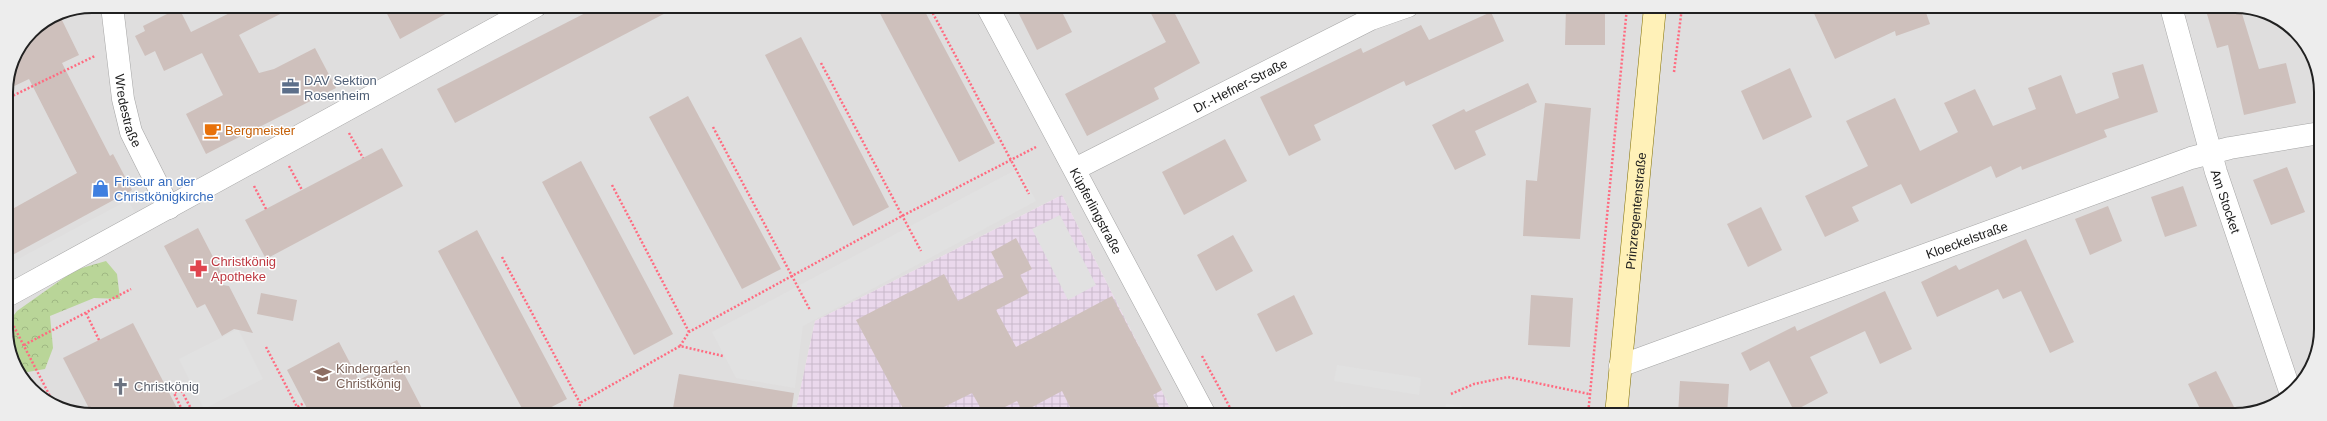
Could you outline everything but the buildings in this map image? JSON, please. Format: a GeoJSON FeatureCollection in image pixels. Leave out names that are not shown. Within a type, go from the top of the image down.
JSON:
{"type":"FeatureCollection","features":[{"type":"Feature","properties":{"kind":"main road","name":"Prinzregentenstraße"},"geometry":{"type":"LineString","coordinates":[[1617,408],[1654,13]]}},
{"type":"Feature","properties":{"kind":"street","name":"Wredestraße"},"geometry":{"type":"LineString","coordinates":[[113,13],[115,46],[123,99],[131,132],[169,208]]}},
{"type":"Feature","properties":{"kind":"street"},"geometry":{"type":"LineString","coordinates":[[13,293],[340,115],[523,13]]}},
{"type":"Feature","properties":{"kind":"street","name":"Küpferlingstraße"},"geometry":{"type":"LineString","coordinates":[[991,13],[1202,408]]}},
{"type":"Feature","properties":{"kind":"street","name":"Dr.-Hefner-Straße"},"geometry":{"type":"LineString","coordinates":[[1075,170],[1371,20],[1390,13]]}},
{"type":"Feature","properties":{"kind":"street","name":"Am Stocket"},"geometry":{"type":"LineString","coordinates":[[2173,13],[2210,152],[2288,387]]}},
{"type":"Feature","properties":{"kind":"street","name":"Kloeckelstraße"},"geometry":{"type":"LineString","coordinates":[[1620,366],[2210,152],[2314,134]]}},
{"type":"Feature","properties":{"kind":"path"},"geometry":{"type":"LineString","coordinates":[[933,13],[1029,194]]}},
{"type":"Feature","properties":{"kind":"path"},"geometry":{"type":"LineString","coordinates":[[1589,408],[1626,13]]}},
{"type":"Feature","properties":{"kind":"path"},"geometry":{"type":"LineString","coordinates":[[13,96],[115,46]]}},
{"type":"Feature","properties":{"kind":"path"},"geometry":{"type":"LineString","coordinates":[[821,63],[921,251]]}},
{"type":"Feature","properties":{"kind":"path"},"geometry":{"type":"LineString","coordinates":[[340,115],[363,158]]}},
{"type":"Feature","properties":{"kind":"path"},"geometry":{"type":"LineString","coordinates":[[713,127],[810,310]]}},
{"type":"Feature","properties":{"kind":"path"},"geometry":{"type":"LineString","coordinates":[[580,403],[680,346],[689,332],[902,216],[1038,146]]}},
{"type":"Feature","properties":{"kind":"path"},"geometry":{"type":"LineString","coordinates":[[279,148],[302,190]]}},
{"type":"Feature","properties":{"kind":"path"},"geometry":{"type":"LineString","coordinates":[[612,185],[689,332]]}},
{"type":"Feature","properties":{"kind":"path"},"geometry":{"type":"LineString","coordinates":[[502,256],[580,403],[580,408]]}},
{"type":"Feature","properties":{"kind":"path"},"geometry":{"type":"LineString","coordinates":[[24,345],[131,289]]}},
{"type":"Feature","properties":{"kind":"path"},"geometry":{"type":"LineString","coordinates":[[86,313],[99,340]]}},
{"type":"Feature","properties":{"kind":"path"},"geometry":{"type":"LineString","coordinates":[[13,323],[49,395]]}},
{"type":"Feature","properties":{"kind":"path"},"geometry":{"type":"LineString","coordinates":[[680,346],[723,356]]}},
{"type":"Feature","properties":{"kind":"path"},"geometry":{"type":"LineString","coordinates":[[266,348],[297,406],[304,403]]}},
{"type":"Feature","properties":{"kind":"path"},"geometry":{"type":"LineString","coordinates":[[1451,394],[1474,384],[1508,377],[1590,394]]}},
{"type":"Feature","properties":{"kind":"path"},"geometry":{"type":"LineString","coordinates":[[181,408],[174,393],[181,390],[191,408]]}},
{"type":"Feature","properties":{"kind":"shaded area"},"geometry":{"type":"Polygon","coordinates":[[[92,13],[2235,13],[2255,16],[2270,21],[2291,36],[2298,44],[2308,62],[2314,87],[2314,329],[2310,354],[2298,377],[2279,395],[2265,402],[2240,408],[1170,408],[1062,195],[815,321],[796,408],[92,408],[67,404],[44,392],[29,377],[17,354],[14,339],[13,92],[17,67],[26,48],[36,36],[48,26],[72,16],[92,13]]]}},
{"type":"Feature","properties":{"kind":"shaded area"},"geometry":{"type":"Polygon","coordinates":[[[1019,168],[1036,201],[803,326],[795,388],[736,378],[712,332],[1019,168]]]}},
{"type":"Feature","properties":{"kind":"shaded area"},"geometry":{"type":"Polygon","coordinates":[[[1062,195],[1170,408],[796,408],[815,321],[1062,195]]]}},
{"type":"Feature","properties":{"kind":"shaded area"},"geometry":{"type":"Polygon","coordinates":[[[128,200],[137,216],[13,283],[13,262],[128,200]]]}},
{"type":"Feature","properties":{"kind":"shaded area"},"geometry":{"type":"Polygon","coordinates":[[[1060,215],[1096,285],[1068,300],[1032,229],[1060,215]]]}},
{"type":"Feature","properties":{"kind":"shaded area"},"geometry":{"type":"Polygon","coordinates":[[[238,329],[263,379],[204,408],[179,359],[238,329]]]}},
{"type":"Feature","properties":{"kind":"shaded area"},"geometry":{"type":"Polygon","coordinates":[[[1337,365],[1421,378],[1419,395],[1334,381],[1337,365]]]}},
{"type":"Feature","properties":{"kind":"shaded area"},"geometry":{"type":"Polygon","coordinates":[[[1446,404],[1462,406],[1462,408],[1446,408],[1446,404]]]}},
{"type":"Feature","properties":{"kind":"shaded area"},"geometry":{"type":"Polygon","coordinates":[[[1341,406],[1354,408],[1341,408],[1341,406]]]}},
{"type":"Feature","properties":{"kind":"green space"},"geometry":{"type":"Polygon","coordinates":[[[106,261],[117,274],[120,299],[94,298],[50,316],[53,348],[45,369],[26,372],[17,354],[14,339],[13,316],[17,311],[75,270],[106,261]]]}},
{"type":"Feature","properties":{"kind":"place","name":"DAV Sektion Rosenheim"},"geometry":{"type":"Point","coordinates":[291,87]}},
{"type":"Feature","properties":{"kind":"place","name":"Bergmeister"},"geometry":{"type":"Point","coordinates":[212,130]}},
{"type":"Feature","properties":{"kind":"place","name":"Friseur an der Christkönigkirche"},"geometry":{"type":"Point","coordinates":[101,188]}},
{"type":"Feature","properties":{"kind":"place","name":"Christkönig Apotheke"},"geometry":{"type":"Point","coordinates":[198,268]}},
{"type":"Feature","properties":{"kind":"place","name":"Kindergarten Christkönig"},"geometry":{"type":"Point","coordinates":[323,375]}},
{"type":"Feature","properties":{"kind":"place","name":"Christkönig"},"geometry":{"type":"Point","coordinates":[121,386]}}]}
